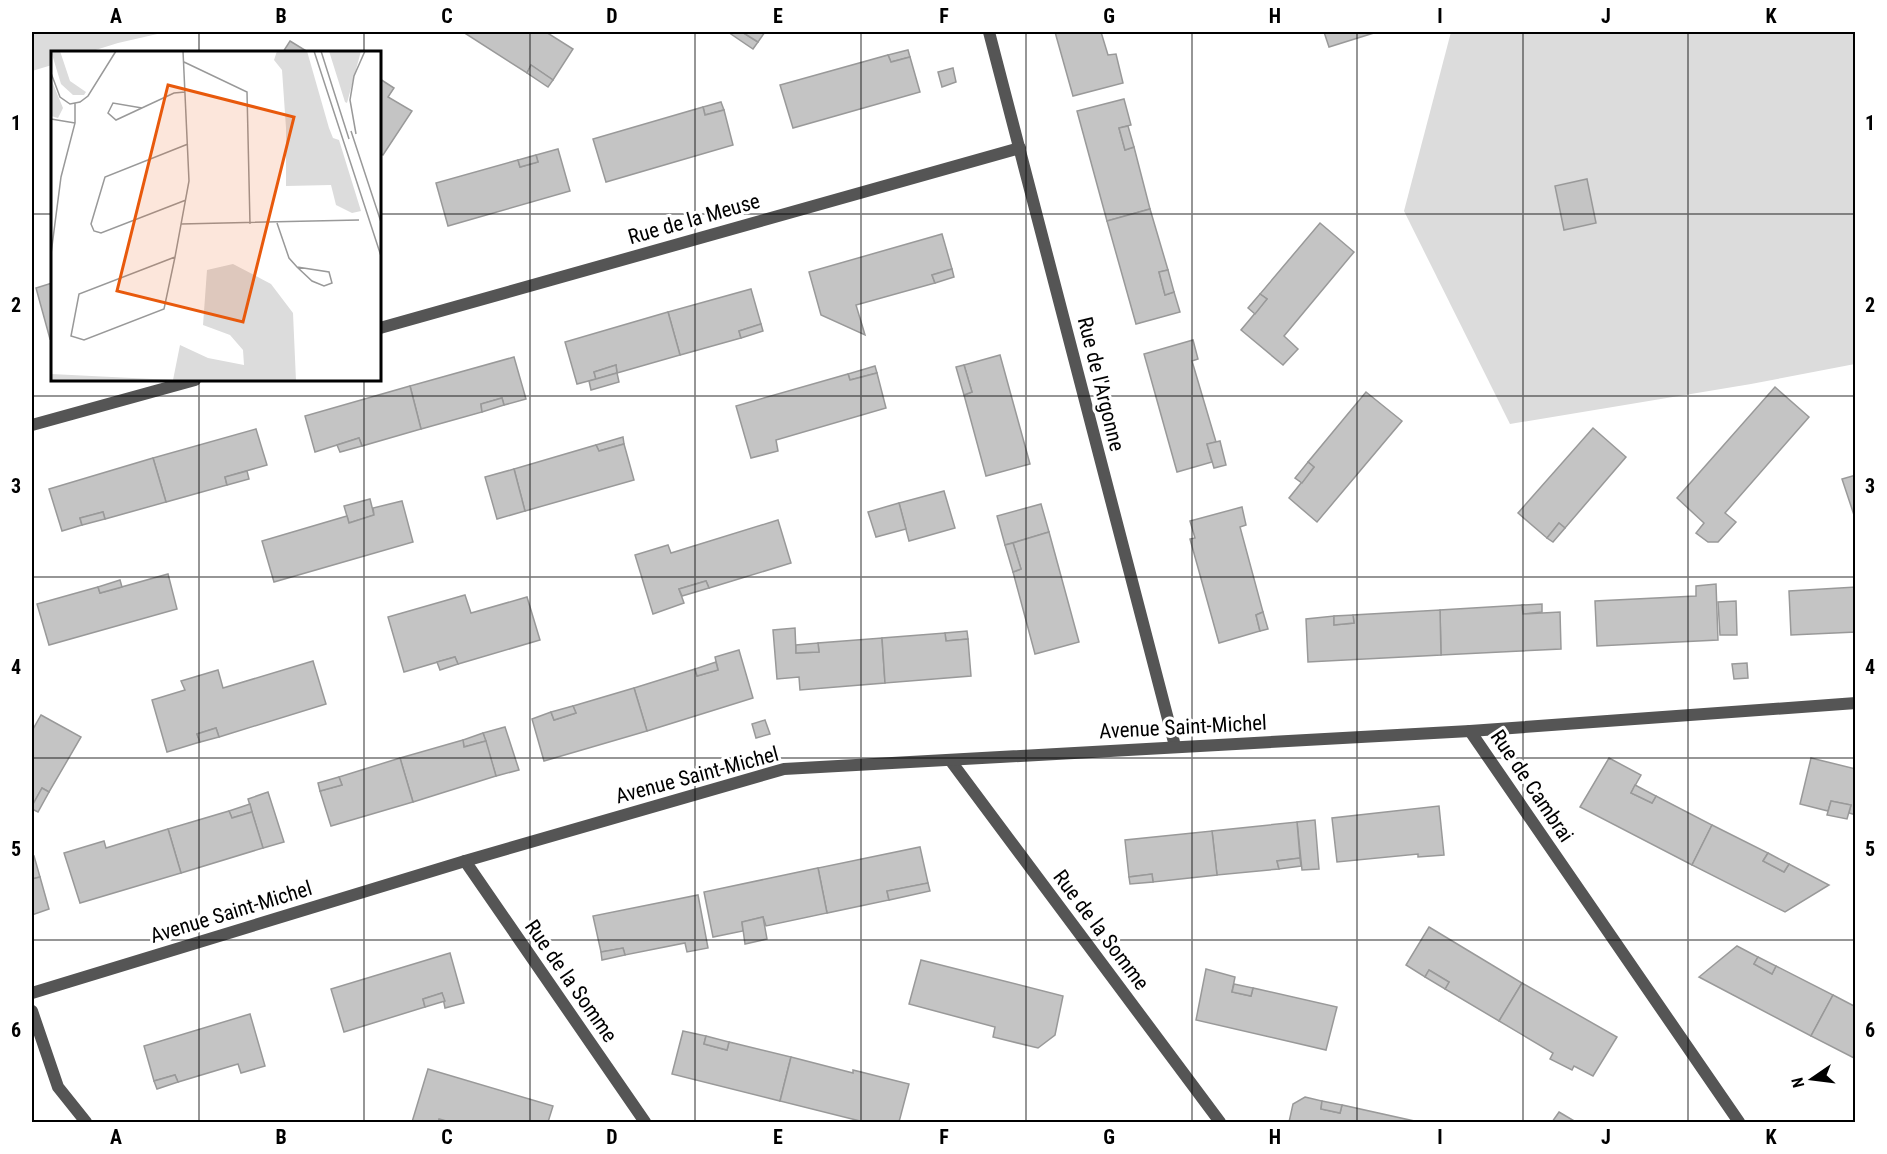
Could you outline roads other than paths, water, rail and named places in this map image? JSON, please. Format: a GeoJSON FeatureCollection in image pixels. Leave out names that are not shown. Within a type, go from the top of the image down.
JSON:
{"type":"FeatureCollection","features":[{"type":"Feature","properties":{"kind":"street","name":"Rue de l'Argonne"},"geometry":{"type":"LineString","coordinates":[[989,32],[1174,746]]}},
{"type":"Feature","properties":{"kind":"street","name":"Rue de la Meuse"},"geometry":{"type":"LineString","coordinates":[[381,328],[1020,148]]}},
{"type":"Feature","properties":{"kind":"street"},"geometry":{"type":"LineString","coordinates":[[32,425],[191,381]]}},
{"type":"Feature","properties":{"kind":"street","name":"Rue de Cambrai"},"geometry":{"type":"LineString","coordinates":[[1470,731],[1856,703]]}},
{"type":"Feature","properties":{"kind":"street","name":"Avenue Saint-Michel"},"geometry":{"type":"LineString","coordinates":[[32,993],[465,861],[784,769],[1470,731]]}},
{"type":"Feature","properties":{"kind":"street","name":"Rue de Cambrai"},"geometry":{"type":"LineString","coordinates":[[1470,731],[1739,1122]]}},
{"type":"Feature","properties":{"kind":"street","name":"Rue de la Somme"},"geometry":{"type":"LineString","coordinates":[[950,760],[1220,1122]]}},
{"type":"Feature","properties":{"kind":"street","name":"Rue de la Somme"},"geometry":{"type":"LineString","coordinates":[[465,861],[645,1122]]}},
{"type":"Feature","properties":{"kind":"street"},"geometry":{"type":"LineString","coordinates":[[32,1011],[58,1087],[86,1122]]}}]}
